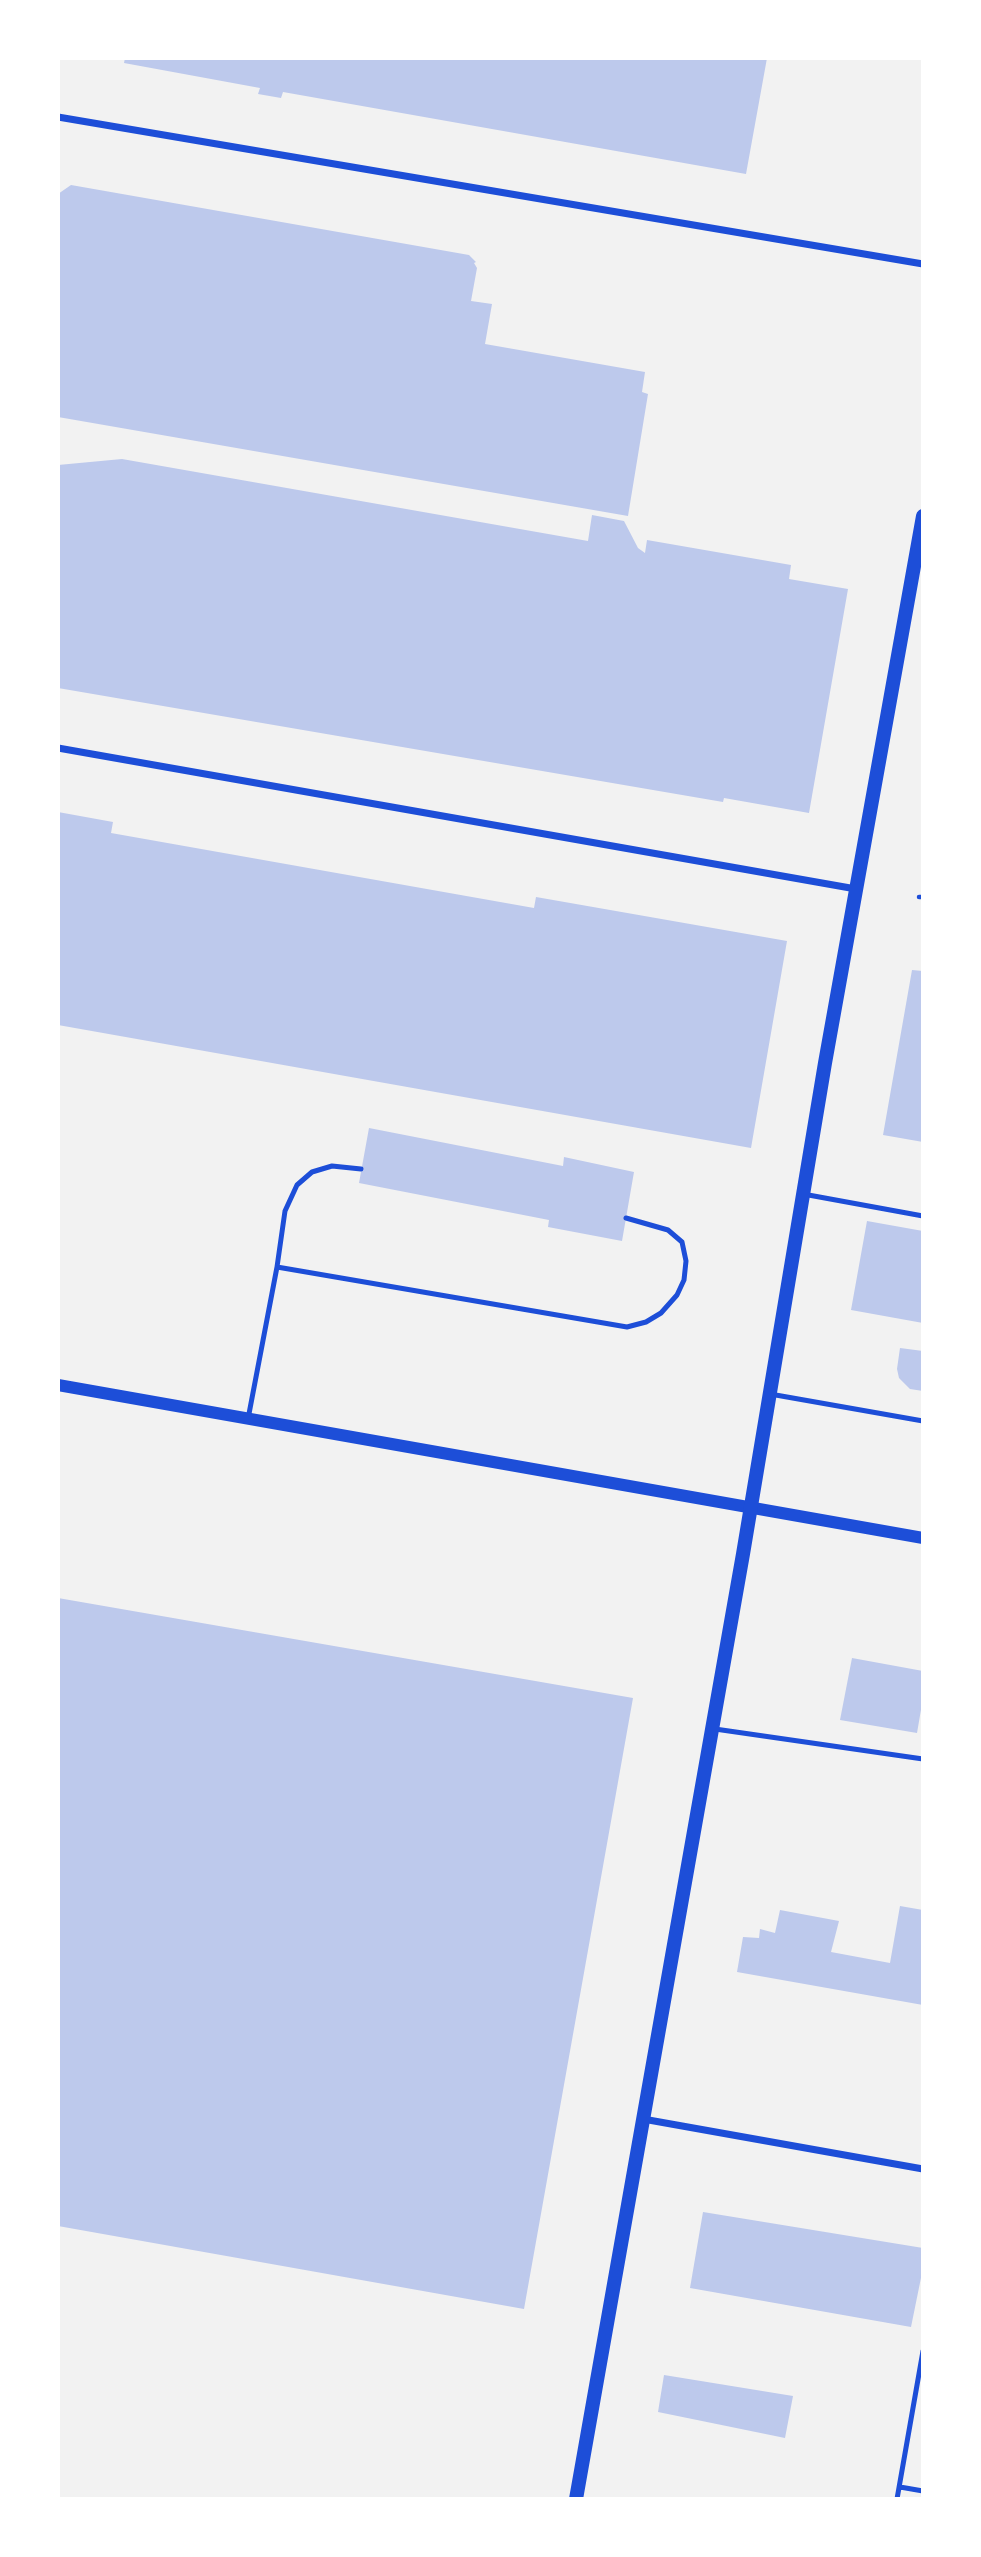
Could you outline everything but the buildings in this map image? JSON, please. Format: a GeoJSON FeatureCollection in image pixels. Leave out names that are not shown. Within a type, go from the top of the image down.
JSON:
{"type":"FeatureCollection","features":[{"type":"Feature","properties":{"kind":"main road"},"geometry":{"type":"LineString","coordinates":[[576,2499],[751,1508],[856,889],[917,583],[923,516]]}},
{"type":"Feature","properties":{"kind":"street"},"geometry":{"type":"LineString","coordinates":[[58,117],[923,264]]}},
{"type":"Feature","properties":{"kind":"street"},"geometry":{"type":"LineString","coordinates":[[58,748],[856,889]]}},
{"type":"Feature","properties":{"kind":"street"},"geometry":{"type":"LineString","coordinates":[[58,1385],[923,1538]]}},
{"type":"Feature","properties":{"kind":"street"},"geometry":{"type":"LineString","coordinates":[[643,2119],[923,2169]]}},
{"type":"Feature","properties":{"kind":"lane"},"geometry":{"type":"LineString","coordinates":[[248,1419],[285,1211],[297,1185],[312,1172],[332,1166],[361,1168]]}},
{"type":"Feature","properties":{"kind":"lane"},"geometry":{"type":"LineString","coordinates":[[803,1194],[923,1216]]}},
{"type":"Feature","properties":{"kind":"lane"},"geometry":{"type":"LineString","coordinates":[[277,1267],[627,1327],[646,1322],[662,1313],[677,1295],[684,1280],[686,1261],[682,1242],[668,1230],[626,1218]]}},
{"type":"Feature","properties":{"kind":"lane"},"geometry":{"type":"LineString","coordinates":[[770,1394],[923,1421]]}},
{"type":"Feature","properties":{"kind":"lane"},"geometry":{"type":"LineString","coordinates":[[712,1729],[923,1759]]}},
{"type":"Feature","properties":{"kind":"lane"},"geometry":{"type":"LineString","coordinates":[[897,2499],[923,2351]]}},
{"type":"Feature","properties":{"kind":"lane"},"geometry":{"type":"LineString","coordinates":[[900,2487],[923,2491]]}}]}
